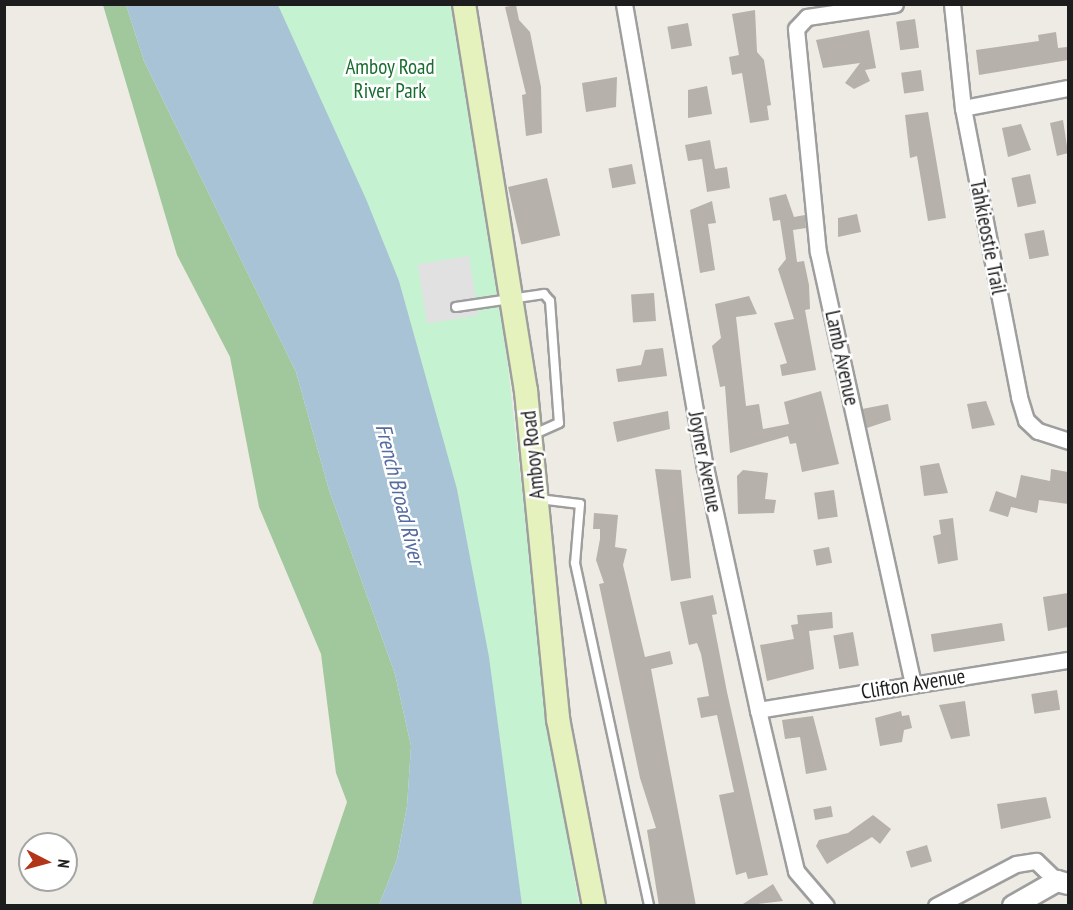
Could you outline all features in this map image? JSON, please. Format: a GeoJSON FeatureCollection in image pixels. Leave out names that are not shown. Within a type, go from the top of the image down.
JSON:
{"type":"FeatureCollection","features":[{"type":"Feature","properties":{"kind":"main road","name":"Amboy Road"},"geometry":{"type":"LineString","coordinates":[[464,4],[513,299],[531,435],[558,719],[594,906]]}},
{"type":"Feature","properties":{"kind":"street","name":"Joyner Avenue"},"geometry":{"type":"LineString","coordinates":[[624,4],[705,467],[758,710],[796,872],[826,906]]}},
{"type":"Feature","properties":{"kind":"street","name":"Lamb Avenue"},"geometry":{"type":"LineString","coordinates":[[895,4],[807,17],[796,29],[818,252],[913,684]]}},
{"type":"Feature","properties":{"kind":"street","name":"Tahkieostie Trail"},"geometry":{"type":"LineString","coordinates":[[952,4],[963,108],[1019,397],[1026,420],[1038,431],[1068,441]]}},
{"type":"Feature","properties":{"kind":"street"},"geometry":{"type":"LineString","coordinates":[[963,108],[1068,88]]}},
{"type":"Feature","properties":{"kind":"street","name":"Clifton Avenue"},"geometry":{"type":"LineString","coordinates":[[758,710],[1068,660]]}},
{"type":"Feature","properties":{"kind":"street"},"geometry":{"type":"LineString","coordinates":[[936,906],[1016,864],[1036,861],[1063,882],[1013,906]]}},
{"type":"Feature","properties":{"kind":"lane"},"geometry":{"type":"LineString","coordinates":[[456,307],[544,294],[550,301],[560,423],[531,435]]}},
{"type":"Feature","properties":{"kind":"lane"},"geometry":{"type":"LineString","coordinates":[[537,499],[580,504],[575,563],[649,906]]}},
{"type":"Feature","properties":{"kind":"green space"},"geometry":{"type":"Polygon","coordinates":[[[103,5],[126,5],[144,61],[296,372],[329,490],[395,674],[411,746],[407,806],[397,859],[379,905],[312,905],[347,802],[336,773],[321,654],[259,507],[230,357],[177,255],[103,5]]]}},
{"type":"Feature","properties":{"kind":"green space","name":"Amboy Road River Park"},"geometry":{"type":"Polygon","coordinates":[[[276,5],[451,5],[502,313],[549,732],[579,905],[522,905],[457,489],[362,192],[276,5]]]}},
{"type":"Feature","properties":{"kind":"shaded area"},"geometry":{"type":"Polygon","coordinates":[[[469,256],[478,315],[427,323],[418,264],[469,256]]]}},
{"type":"Feature","properties":{"kind":"water","name":"French Broad River"},"geometry":{"type":"Polygon","coordinates":[[[126,5],[278,5],[366,199],[399,281],[457,489],[489,657],[522,905],[379,905],[397,859],[407,806],[411,746],[395,674],[329,490],[296,372],[144,61],[126,5]]]}},
{"type":"Feature","properties":{"kind":"building"},"geometry":{"type":"Polygon","coordinates":[[[516,5],[519,20],[530,32],[541,87],[542,133],[526,136],[522,95],[526,94],[505,7],[516,5]]]}},
{"type":"Feature","properties":{"kind":"building"},"geometry":{"type":"Polygon","coordinates":[[[755,10],[757,52],[764,60],[771,105],[767,106],[769,120],[750,123],[742,73],[732,75],[729,57],[739,55],[732,14],[755,10]]]}},
{"type":"Feature","properties":{"kind":"building"},"geometry":{"type":"Polygon","coordinates":[[[915,19],[919,48],[900,50],[896,22],[915,19]]]}},
{"type":"Feature","properties":{"kind":"building"},"geometry":{"type":"Polygon","coordinates":[[[688,23],[692,46],[671,49],[667,27],[688,23]]]}},
{"type":"Feature","properties":{"kind":"building"},"geometry":{"type":"Polygon","coordinates":[[[869,30],[876,68],[865,70],[870,81],[854,89],[845,83],[860,63],[823,68],[816,40],[869,30]]]}},
{"type":"Feature","properties":{"kind":"building"},"geometry":{"type":"Polygon","coordinates":[[[1056,32],[1058,48],[1067,47],[1068,60],[979,75],[976,50],[1039,41],[1038,35],[1056,32]]]}},
{"type":"Feature","properties":{"kind":"building"},"geometry":{"type":"Polygon","coordinates":[[[921,70],[924,91],[904,94],[901,73],[921,70]]]}},
{"type":"Feature","properties":{"kind":"building"},"geometry":{"type":"Polygon","coordinates":[[[617,77],[616,107],[586,112],[582,83],[617,77]]]}},
{"type":"Feature","properties":{"kind":"building"},"geometry":{"type":"Polygon","coordinates":[[[707,86],[712,114],[688,118],[688,90],[707,86]]]}},
{"type":"Feature","properties":{"kind":"building"},"geometry":{"type":"Polygon","coordinates":[[[928,112],[946,218],[928,221],[917,156],[910,158],[905,115],[928,112]]]}},
{"type":"Feature","properties":{"kind":"building"},"geometry":{"type":"Polygon","coordinates":[[[1063,120],[1068,153],[1057,156],[1050,123],[1063,120]]]}},
{"type":"Feature","properties":{"kind":"building"},"geometry":{"type":"Polygon","coordinates":[[[1021,124],[1031,150],[1008,157],[1002,128],[1021,124]]]}},
{"type":"Feature","properties":{"kind":"building"},"geometry":{"type":"Polygon","coordinates":[[[710,140],[715,169],[727,167],[730,188],[707,192],[702,159],[688,161],[685,145],[710,140]]]}},
{"type":"Feature","properties":{"kind":"building"},"geometry":{"type":"Polygon","coordinates":[[[632,164],[636,184],[612,188],[608,169],[632,164]]]}},
{"type":"Feature","properties":{"kind":"building"},"geometry":{"type":"Polygon","coordinates":[[[1030,174],[1036,203],[1018,207],[1011,178],[1030,174]]]}},
{"type":"Feature","properties":{"kind":"building"},"geometry":{"type":"Polygon","coordinates":[[[547,178],[560,235],[521,244],[508,187],[547,178]]]}},
{"type":"Feature","properties":{"kind":"building"},"geometry":{"type":"Polygon","coordinates":[[[786,194],[794,217],[805,215],[806,228],[793,230],[797,262],[804,261],[809,285],[810,309],[805,310],[816,370],[782,376],[780,365],[787,363],[774,323],[794,319],[778,269],[786,259],[780,220],[773,221],[769,198],[786,194]]]}},
{"type":"Feature","properties":{"kind":"building"},"geometry":{"type":"Polygon","coordinates":[[[712,201],[716,223],[708,224],[715,270],[700,273],[690,210],[712,201]]]}},
{"type":"Feature","properties":{"kind":"building"},"geometry":{"type":"Polygon","coordinates":[[[857,214],[861,232],[838,237],[838,218],[857,214]]]}},
{"type":"Feature","properties":{"kind":"building"},"geometry":{"type":"Polygon","coordinates":[[[1044,230],[1049,256],[1029,259],[1024,234],[1044,230]]]}},
{"type":"Feature","properties":{"kind":"building"},"geometry":{"type":"Polygon","coordinates":[[[654,293],[656,321],[633,323],[631,295],[654,293]]]}},
{"type":"Feature","properties":{"kind":"building"},"geometry":{"type":"Polygon","coordinates":[[[749,296],[757,314],[736,317],[746,406],[759,404],[763,429],[789,424],[784,402],[821,391],[839,464],[802,472],[796,443],[790,444],[788,436],[730,453],[725,386],[720,387],[712,346],[721,338],[715,304],[749,296]]]}},
{"type":"Feature","properties":{"kind":"building"},"geometry":{"type":"Polygon","coordinates":[[[663,348],[667,376],[618,382],[616,369],[641,365],[645,350],[663,348]]]}},
{"type":"Feature","properties":{"kind":"building"},"geometry":{"type":"Polygon","coordinates":[[[986,401],[995,425],[972,429],[967,404],[986,401]]]}},
{"type":"Feature","properties":{"kind":"building"},"geometry":{"type":"Polygon","coordinates":[[[888,404],[891,420],[867,428],[862,409],[888,404]]]}},
{"type":"Feature","properties":{"kind":"building"},"geometry":{"type":"Polygon","coordinates":[[[668,411],[670,429],[617,442],[613,422],[668,411]]]}},
{"type":"Feature","properties":{"kind":"building"},"geometry":{"type":"Polygon","coordinates":[[[939,463],[948,493],[924,496],[920,466],[939,463]]]}},
{"type":"Feature","properties":{"kind":"building"},"geometry":{"type":"Polygon","coordinates":[[[655,469],[681,470],[691,578],[671,581],[655,469]]]}},
{"type":"Feature","properties":{"kind":"building"},"geometry":{"type":"Polygon","coordinates":[[[1051,469],[1068,472],[1068,504],[1039,500],[1037,513],[1011,507],[1008,517],[989,511],[996,491],[1016,498],[1021,475],[1050,481],[1051,469]]]}},
{"type":"Feature","properties":{"kind":"building"},"geometry":{"type":"Polygon","coordinates":[[[743,470],[768,473],[765,499],[776,500],[774,513],[738,514],[737,476],[743,470]]]}},
{"type":"Feature","properties":{"kind":"building"},"geometry":{"type":"Polygon","coordinates":[[[834,490],[838,517],[818,520],[814,493],[834,490]]]}},
{"type":"Feature","properties":{"kind":"building"},"geometry":{"type":"Polygon","coordinates":[[[594,513],[618,515],[615,547],[627,549],[623,565],[645,657],[670,651],[673,664],[651,669],[696,906],[659,906],[647,830],[656,828],[640,778],[599,584],[604,583],[596,560],[600,529],[593,529],[594,513]]]}},
{"type":"Feature","properties":{"kind":"building"},"geometry":{"type":"Polygon","coordinates":[[[953,518],[958,560],[938,564],[933,536],[941,534],[939,520],[953,518]]]}},
{"type":"Feature","properties":{"kind":"building"},"geometry":{"type":"Polygon","coordinates":[[[829,547],[832,563],[816,566],[813,550],[829,547]]]}},
{"type":"Feature","properties":{"kind":"building"},"geometry":{"type":"Polygon","coordinates":[[[1068,593],[1068,627],[1048,631],[1043,597],[1068,593]]]}},
{"type":"Feature","properties":{"kind":"building"},"geometry":{"type":"Polygon","coordinates":[[[713,595],[717,614],[712,615],[727,692],[768,875],[748,879],[746,872],[736,875],[719,795],[734,792],[717,715],[701,718],[697,698],[709,696],[701,654],[697,643],[689,645],[680,602],[713,595]]]}},
{"type":"Feature","properties":{"kind":"building"},"geometry":{"type":"Polygon","coordinates":[[[832,612],[833,628],[809,631],[814,669],[767,681],[760,645],[794,639],[791,625],[798,624],[797,615],[832,612]]]}},
{"type":"Feature","properties":{"kind":"building"},"geometry":{"type":"Polygon","coordinates":[[[1002,623],[1005,641],[934,652],[931,634],[1002,623]]]}},
{"type":"Feature","properties":{"kind":"building"},"geometry":{"type":"Polygon","coordinates":[[[853,632],[859,665],[839,669],[833,635],[853,632]]]}},
{"type":"Feature","properties":{"kind":"building"},"geometry":{"type":"Polygon","coordinates":[[[1057,690],[1060,710],[1034,714],[1031,694],[1057,690]]]}},
{"type":"Feature","properties":{"kind":"building"},"geometry":{"type":"Polygon","coordinates":[[[965,701],[970,736],[951,739],[939,705],[965,701]]]}},
{"type":"Feature","properties":{"kind":"building"},"geometry":{"type":"Polygon","coordinates":[[[901,711],[902,716],[909,715],[912,728],[904,730],[902,742],[880,746],[875,718],[901,711]]]}},
{"type":"Feature","properties":{"kind":"building"},"geometry":{"type":"Polygon","coordinates":[[[813,716],[827,770],[806,774],[800,737],[785,739],[782,720],[813,716]]]}},
{"type":"Feature","properties":{"kind":"building"},"geometry":{"type":"Polygon","coordinates":[[[1046,797],[1051,818],[1001,829],[997,804],[1046,797]]]}},
{"type":"Feature","properties":{"kind":"building"},"geometry":{"type":"Polygon","coordinates":[[[831,806],[833,817],[815,820],[813,809],[831,806]]]}},
{"type":"Feature","properties":{"kind":"building"},"geometry":{"type":"Polygon","coordinates":[[[873,815],[891,829],[880,844],[872,837],[827,864],[816,846],[819,840],[848,833],[873,815]]]}},
{"type":"Feature","properties":{"kind":"building"},"geometry":{"type":"Polygon","coordinates":[[[927,845],[932,861],[911,868],[906,851],[927,845]]]}},
{"type":"Feature","properties":{"kind":"building"},"geometry":{"type":"Polygon","coordinates":[[[773,884],[783,901],[740,906],[773,884]]]}}]}
